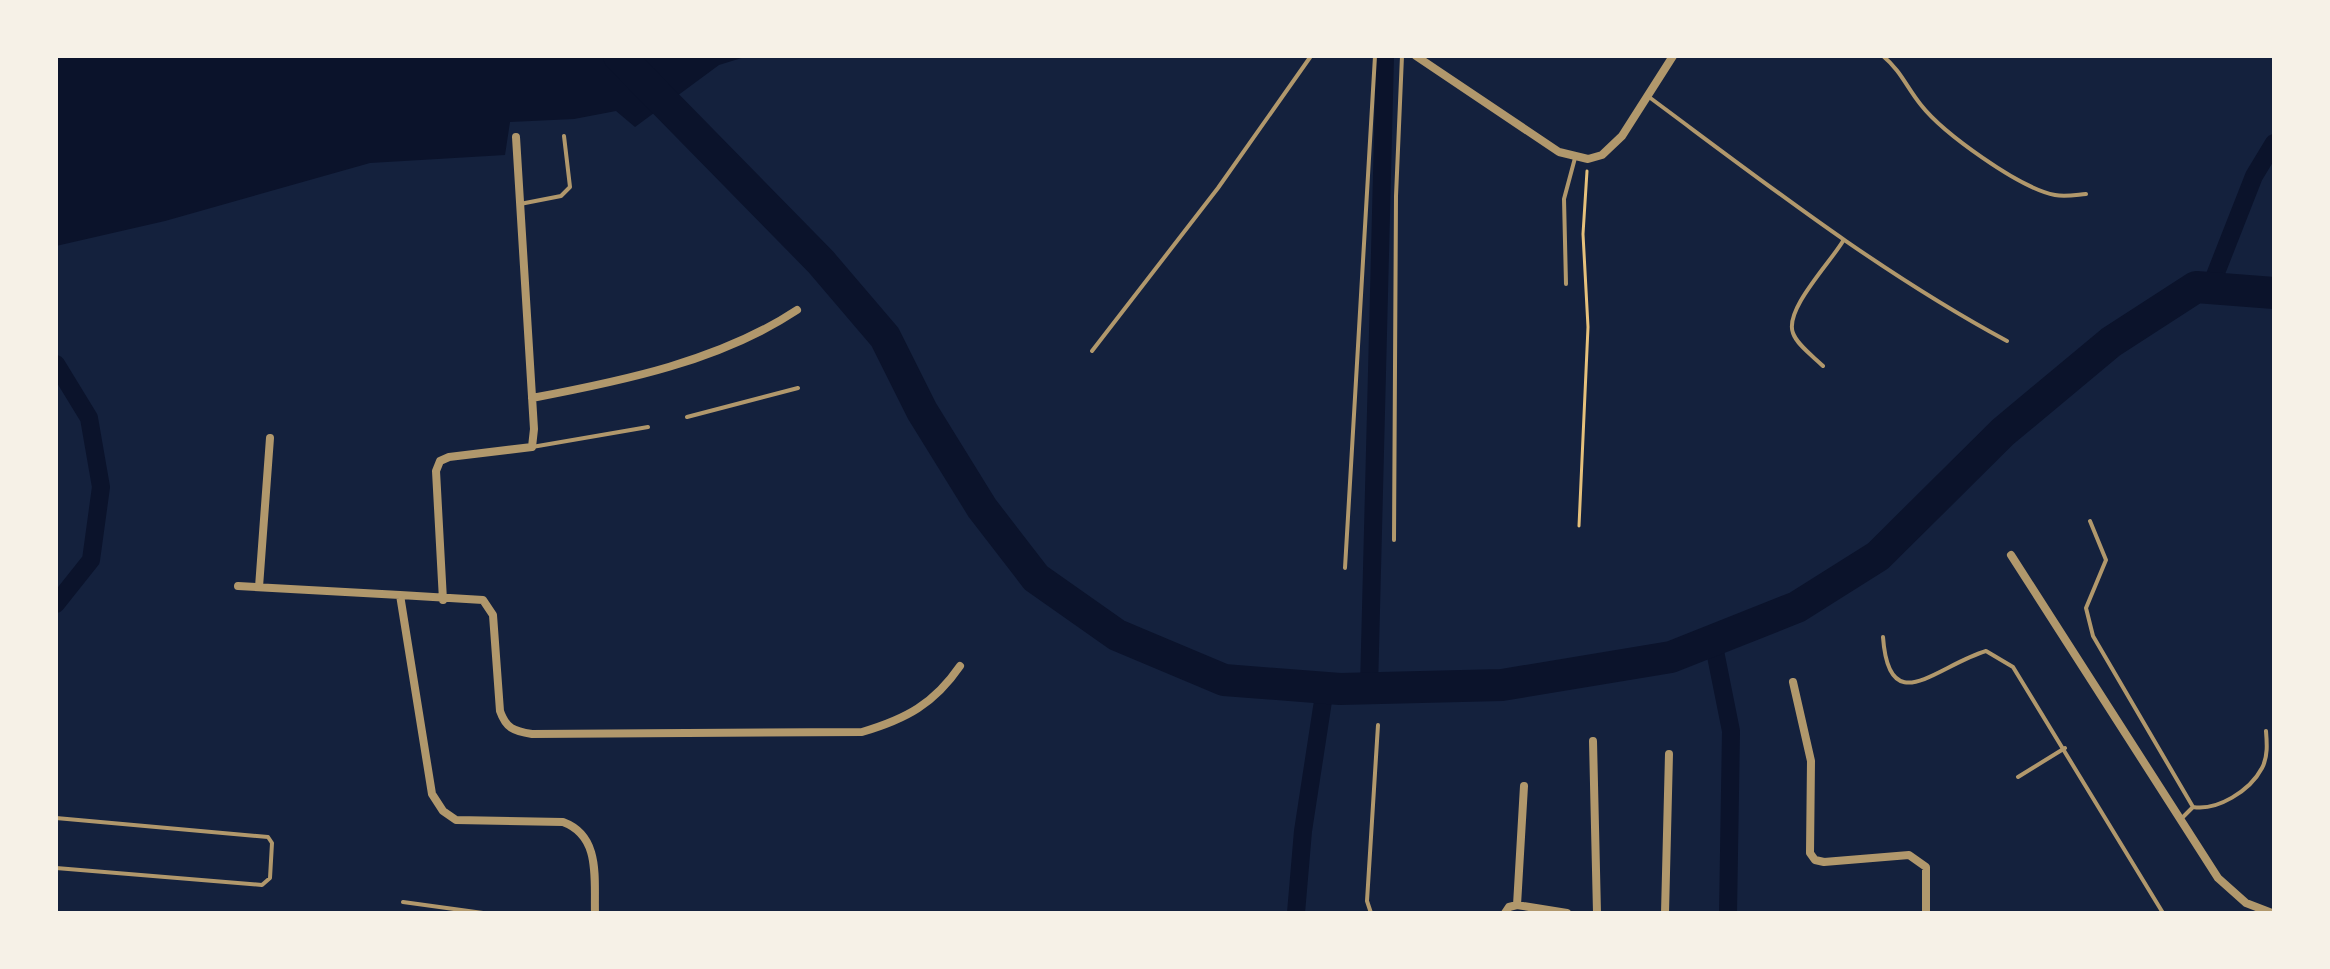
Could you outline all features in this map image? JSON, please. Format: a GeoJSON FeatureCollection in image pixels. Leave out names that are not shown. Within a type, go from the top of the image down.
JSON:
{"type":"FeatureCollection","features":[{"type":"Feature","properties":{"kind":"street"},"geometry":{"type":"LineString","coordinates":[[1416,56],[1559,152],[1588,159],[1602,155],[1622,136],[1673,56]]}},
{"type":"Feature","properties":{"kind":"street"},"geometry":{"type":"LineString","coordinates":[[443,600],[436,471],[440,461],[449,457],[532,447],[532,398],[516,137]]}},
{"type":"Feature","properties":{"kind":"street"},"geometry":{"type":"LineString","coordinates":[[532,398],[614,382],[695,357],[751,336],[797,310]]}},
{"type":"Feature","properties":{"kind":"street"},"geometry":{"type":"LineString","coordinates":[[259,587],[270,438]]}},
{"type":"Feature","properties":{"kind":"street"},"geometry":{"type":"LineString","coordinates":[[2011,555],[2181,820],[2231,892],[2246,903],[2272,913]]}},
{"type":"Feature","properties":{"kind":"street"},"geometry":{"type":"LineString","coordinates":[[238,586],[483,600],[493,615],[500,711],[505,724],[514,731],[532,734],[862,732],[899,721],[923,708],[945,688],[960,666]]}},
{"type":"Feature","properties":{"kind":"street"},"geometry":{"type":"LineString","coordinates":[[400,595],[432,794],[443,811],[456,820],[563,822],[578,828],[592,851],[595,913]]}},
{"type":"Feature","properties":{"kind":"street"},"geometry":{"type":"LineString","coordinates":[[1793,682],[1811,761],[1810,853],[1824,862],[1909,855],[1926,867],[1926,913]]}},
{"type":"Feature","properties":{"kind":"street"},"geometry":{"type":"LineString","coordinates":[[1593,741],[1597,913]]}},
{"type":"Feature","properties":{"kind":"street"},"geometry":{"type":"LineString","coordinates":[[1665,913],[1669,754]]}},
{"type":"Feature","properties":{"kind":"street"},"geometry":{"type":"LineString","coordinates":[[1517,905],[1524,786]]}},
{"type":"Feature","properties":{"kind":"street"},"geometry":{"type":"LineString","coordinates":[[1505,913],[1509,907],[1517,905],[1567,913]]}},
{"type":"Feature","properties":{"kind":"lane"},"geometry":{"type":"LineString","coordinates":[[1092,351],[1218,188],[1311,56]]}},
{"type":"Feature","properties":{"kind":"lane"},"geometry":{"type":"LineString","coordinates":[[1345,568],[1375,56]]}},
{"type":"Feature","properties":{"kind":"lane"},"geometry":{"type":"LineString","coordinates":[[1394,540],[1396,196],[1402,56]]}},
{"type":"Feature","properties":{"kind":"lane"},"geometry":{"type":"LineString","coordinates":[[1883,56],[1902,73],[1919,103],[1945,131],[2003,170],[2051,194],[2086,194]]}},
{"type":"Feature","properties":{"kind":"lane"},"geometry":{"type":"LineString","coordinates":[[1649,97],[1843,241],[2007,341]]}},
{"type":"Feature","properties":{"kind":"lane"},"geometry":{"type":"LineString","coordinates":[[520,204],[561,196],[570,187],[564,136]]}},
{"type":"Feature","properties":{"kind":"lane"},"geometry":{"type":"LineString","coordinates":[[1566,284],[1564,199],[1575,158]]}},
{"type":"Feature","properties":{"kind":"lane"},"geometry":{"type":"LineString","coordinates":[[1823,366],[1793,335],[1793,309],[1843,241]]}},
{"type":"Feature","properties":{"kind":"lane"},"geometry":{"type":"LineString","coordinates":[[687,417],[798,388]]}},
{"type":"Feature","properties":{"kind":"lane"},"geometry":{"type":"LineString","coordinates":[[532,447],[648,427]]}},
{"type":"Feature","properties":{"kind":"lane"},"geometry":{"type":"LineString","coordinates":[[2090,521],[2106,560],[2086,608],[2093,636],[2193,807]]}},
{"type":"Feature","properties":{"kind":"lane"},"geometry":{"type":"LineString","coordinates":[[1883,637],[1885,664],[1890,677],[1901,683],[1915,682],[1986,651],[2001,657],[2013,667],[2163,913]]}},
{"type":"Feature","properties":{"kind":"lane"},"geometry":{"type":"LineString","coordinates":[[1371,913],[1367,901],[1378,725]]}},
{"type":"Feature","properties":{"kind":"lane"},"geometry":{"type":"LineString","coordinates":[[2193,807],[2206,809],[2219,804],[2257,776],[2264,766],[2266,731]]}},
{"type":"Feature","properties":{"kind":"lane"},"geometry":{"type":"LineString","coordinates":[[2018,777],[2065,748]]}},
{"type":"Feature","properties":{"kind":"lane"},"geometry":{"type":"LineString","coordinates":[[2181,820],[2193,807]]}},
{"type":"Feature","properties":{"kind":"lane"},"geometry":{"type":"LineString","coordinates":[[56,818],[268,837],[272,843],[270,878],[262,885],[56,868]]}},
{"type":"Feature","properties":{"kind":"lane"},"geometry":{"type":"LineString","coordinates":[[403,902],[483,913]]}},
{"type":"Feature","properties":{"kind":"path"},"geometry":{"type":"LineString","coordinates":[[1579,526],[1588,327],[1583,234],[1588,159]]}},
{"type":"Feature","properties":{"kind":"water"},"geometry":{"type":"Polygon","coordinates":[[[56,56],[748,56],[719,65],[635,127],[616,111],[574,119],[510,122],[505,155],[370,163],[165,221],[56,246],[56,56]]]}},
{"type":"Feature","properties":{"kind":"waterway"},"geometry":{"type":"LineString","coordinates":[[619,56],[821,262],[885,337],[922,411],[982,508],[1036,578],[1117,635],[1224,680],[1340,689],[1502,685],[1671,657],[1797,607],[1878,556],[2003,432],[2111,342],[2196,287],[2274,293]]}},
{"type":"Feature","properties":{"kind":"waterway"},"geometry":{"type":"LineString","coordinates":[[1369,688],[1385,56]]}},
{"type":"Feature","properties":{"kind":"waterway"},"geometry":{"type":"LineString","coordinates":[[2210,288],[2254,176],[2274,143]]}},
{"type":"Feature","properties":{"kind":"waterway"},"geometry":{"type":"LineString","coordinates":[[56,364],[89,418],[101,487],[91,560],[56,604]]}},
{"type":"Feature","properties":{"kind":"waterway"},"geometry":{"type":"LineString","coordinates":[[1713,641],[1731,731],[1728,913]]}},
{"type":"Feature","properties":{"kind":"waterway"},"geometry":{"type":"LineString","coordinates":[[1296,913],[1303,831],[1325,688]]}}]}
